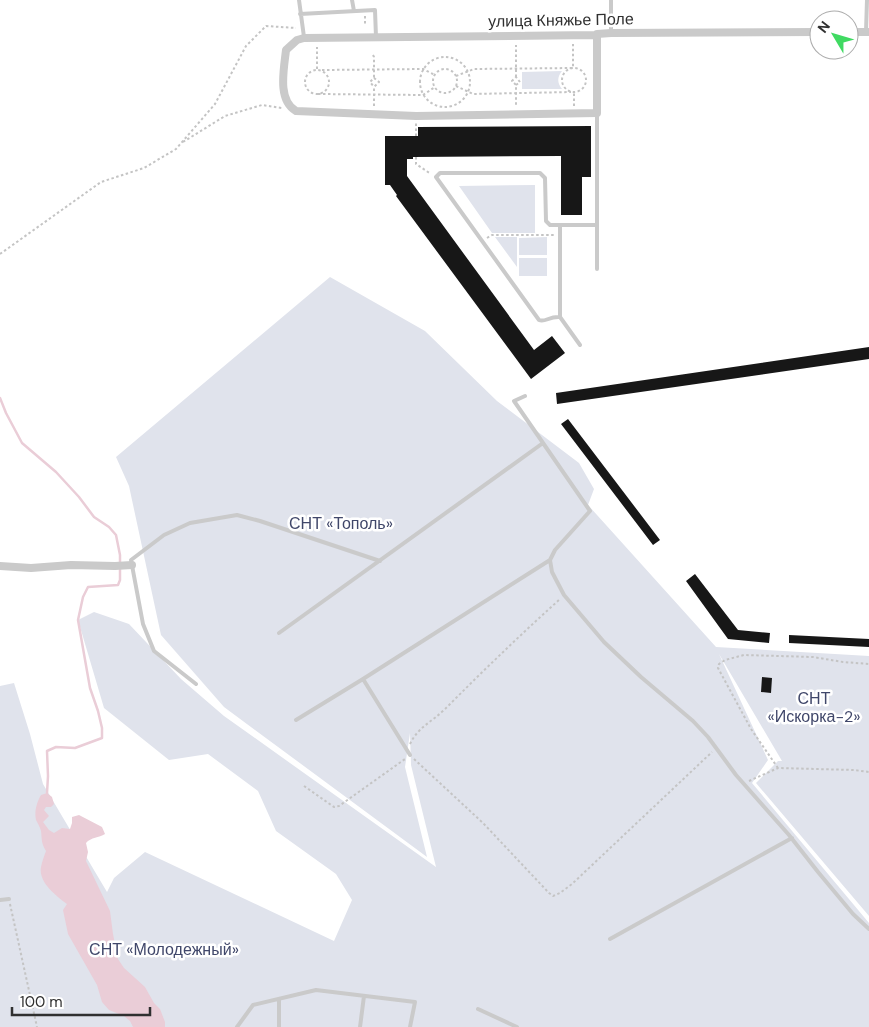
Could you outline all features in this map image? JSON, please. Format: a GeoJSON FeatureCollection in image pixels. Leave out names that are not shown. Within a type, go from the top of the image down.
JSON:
{"type":"FeatureCollection","features":[{"type":"Feature","properties":{"kind":"street","name":"улица Княжье Поле"},"geometry":{"type":"LineString","coordinates":[[304,38],[574,35],[611,32],[809,32]]}},
{"type":"Feature","properties":{"kind":"street"},"geometry":{"type":"LineString","coordinates":[[304,38],[297,40],[286,50],[284,94],[290,108],[296,111],[416,116],[597,113],[597,34]]}},
{"type":"Feature","properties":{"kind":"street"},"geometry":{"type":"LineString","coordinates":[[0,566],[31,568],[70,564],[129,565]]}},
{"type":"Feature","properties":{"kind":"lane"},"geometry":{"type":"LineString","coordinates":[[299,0],[304,38]]}},
{"type":"Feature","properties":{"kind":"lane"},"geometry":{"type":"LineString","coordinates":[[352,0],[354,11]]}},
{"type":"Feature","properties":{"kind":"lane"},"geometry":{"type":"LineString","coordinates":[[611,0],[611,32]]}},
{"type":"Feature","properties":{"kind":"lane"},"geometry":{"type":"LineString","coordinates":[[867,0],[868,32]]}},
{"type":"Feature","properties":{"kind":"lane"},"geometry":{"type":"LineString","coordinates":[[300,14],[375,10],[376,37]]}},
{"type":"Feature","properties":{"kind":"lane"},"geometry":{"type":"LineString","coordinates":[[597,113],[597,269]]}},
{"type":"Feature","properties":{"kind":"lane"},"geometry":{"type":"LineString","coordinates":[[560,317],[551,316],[544,321],[538,320],[436,177],[440,173],[540,173],[545,178],[546,221],[550,225],[597,225]]}},
{"type":"Feature","properties":{"kind":"lane"},"geometry":{"type":"LineString","coordinates":[[560,225],[560,317],[580,345]]}},
{"type":"Feature","properties":{"kind":"lane"},"geometry":{"type":"LineString","coordinates":[[296,720],[550,560],[555,550],[590,511],[514,401],[525,396]]}},
{"type":"Feature","properties":{"kind":"lane"},"geometry":{"type":"LineString","coordinates":[[279,633],[543,443]]}},
{"type":"Feature","properties":{"kind":"lane"},"geometry":{"type":"LineString","coordinates":[[196,684],[154,651],[143,624],[129,565],[132,560],[164,535],[190,523],[237,515],[380,561]]}},
{"type":"Feature","properties":{"kind":"lane"},"geometry":{"type":"LineString","coordinates":[[550,560],[552,572],[564,595],[604,642],[693,721],[743,784],[792,838],[853,914],[869,929]]}},
{"type":"Feature","properties":{"kind":"lane"},"geometry":{"type":"LineString","coordinates":[[363,679],[410,754]]}},
{"type":"Feature","properties":{"kind":"lane"},"geometry":{"type":"LineString","coordinates":[[610,938],[792,838]]}},
{"type":"Feature","properties":{"kind":"lane"},"geometry":{"type":"LineString","coordinates":[[0,900],[9,900]]}},
{"type":"Feature","properties":{"kind":"lane"},"geometry":{"type":"LineString","coordinates":[[237,1027],[253,1005],[316,990],[415,1002],[410,1027]]}},
{"type":"Feature","properties":{"kind":"lane"},"geometry":{"type":"LineString","coordinates":[[360,1027],[364,996]]}},
{"type":"Feature","properties":{"kind":"lane"},"geometry":{"type":"LineString","coordinates":[[279,998],[279,1027]]}},
{"type":"Feature","properties":{"kind":"lane"},"geometry":{"type":"LineString","coordinates":[[478,1009],[517,1027]]}},
{"type":"Feature","properties":{"kind":"lane"},"geometry":{"type":"LineString","coordinates":[[503,1020],[503,1027]]}},
{"type":"Feature","properties":{"kind":"path"},"geometry":{"type":"LineString","coordinates":[[365,10],[365,26]]}},
{"type":"Feature","properties":{"kind":"path"},"geometry":{"type":"LineString","coordinates":[[0,254],[101,182],[144,168],[176,149],[215,104],[246,46],[266,26],[302,28]]}},
{"type":"Feature","properties":{"kind":"path"},"geometry":{"type":"LineString","coordinates":[[573,68],[574,35]]}},
{"type":"Feature","properties":{"kind":"path"},"geometry":{"type":"LineString","coordinates":[[516,36],[516,78],[520,82],[516,86],[516,114]]}},
{"type":"Feature","properties":{"kind":"path"},"geometry":{"type":"LineString","coordinates":[[316,70],[317,38]]}},
{"type":"Feature","properties":{"kind":"path"},"geometry":{"type":"LineString","coordinates":[[373,54],[374,78],[378,82],[374,87],[374,114]]}},
{"type":"Feature","properties":{"kind":"path"},"geometry":{"type":"LineString","coordinates":[[436,58],[452,58],[459,61],[468,72],[469,91],[458,104],[441,108],[433,105],[423,95],[419,84],[423,69],[436,58]]}},
{"type":"Feature","properties":{"kind":"path"},"geometry":{"type":"LineString","coordinates":[[572,93],[564,88],[562,80],[564,72],[573,68]]}},
{"type":"Feature","properties":{"kind":"path"},"geometry":{"type":"LineString","coordinates":[[456,76],[474,69],[573,68],[583,71],[586,82],[582,90],[572,93],[473,94],[456,86]]}},
{"type":"Feature","properties":{"kind":"path"},"geometry":{"type":"LineString","coordinates":[[435,75],[423,69],[316,70],[307,74],[304,82],[310,92],[318,94],[423,95],[435,87]]}},
{"type":"Feature","properties":{"kind":"path"},"geometry":{"type":"LineString","coordinates":[[446,69],[453,72],[456,76],[456,86],[447,93],[439,91],[435,87],[435,75],[439,71],[446,69]]}},
{"type":"Feature","properties":{"kind":"path"},"geometry":{"type":"LineString","coordinates":[[318,94],[325,91],[329,84],[328,76],[322,70]]}},
{"type":"Feature","properties":{"kind":"path"},"geometry":{"type":"LineString","coordinates":[[374,78],[370,82],[374,87]]}},
{"type":"Feature","properties":{"kind":"path"},"geometry":{"type":"LineString","coordinates":[[516,78],[512,82],[516,86]]}},
{"type":"Feature","properties":{"kind":"path"},"geometry":{"type":"LineString","coordinates":[[572,93],[574,113]]}},
{"type":"Feature","properties":{"kind":"path"},"geometry":{"type":"LineString","coordinates":[[181,143],[225,116],[262,105],[282,107],[285,111]]}},
{"type":"Feature","properties":{"kind":"path"},"geometry":{"type":"LineString","coordinates":[[416,116],[416,136]]}},
{"type":"Feature","properties":{"kind":"path"},"geometry":{"type":"LineString","coordinates":[[416,157],[418,166],[436,177]]}},
{"type":"Feature","properties":{"kind":"path"},"geometry":{"type":"LineString","coordinates":[[481,241],[492,235],[560,235]]}},
{"type":"Feature","properties":{"kind":"path"},"geometry":{"type":"LineString","coordinates":[[564,595],[442,712],[415,734],[410,745],[410,754],[483,822],[553,896],[572,884],[716,748]]}},
{"type":"Feature","properties":{"kind":"path"},"geometry":{"type":"LineString","coordinates":[[778,768],[751,729],[718,668],[719,664],[725,660],[744,656],[813,658],[869,664]]}},
{"type":"Feature","properties":{"kind":"path"},"geometry":{"type":"LineString","coordinates":[[304,786],[334,807],[339,806],[410,754]]}},
{"type":"Feature","properties":{"kind":"path"},"geometry":{"type":"LineString","coordinates":[[743,784],[778,768],[869,772]]}},
{"type":"Feature","properties":{"kind":"path"},"geometry":{"type":"LineString","coordinates":[[9,900],[37,1027]]}},
{"type":"Feature","properties":{"kind":"green space"},"geometry":{"type":"Polygon","coordinates":[[[562,71],[558,80],[562,89],[522,89],[522,72],[562,71]]]}},
{"type":"Feature","properties":{"kind":"green space"},"geometry":{"type":"Polygon","coordinates":[[[535,185],[535,233],[492,233],[459,186],[535,185]]]}},
{"type":"Feature","properties":{"kind":"green space"},"geometry":{"type":"Polygon","coordinates":[[[495,237],[517,237],[517,267],[495,237]]]}},
{"type":"Feature","properties":{"kind":"green space"},"geometry":{"type":"Polygon","coordinates":[[[547,237],[547,255],[519,255],[519,238],[547,237]]]}},
{"type":"Feature","properties":{"kind":"green space"},"geometry":{"type":"Polygon","coordinates":[[[519,258],[547,258],[547,276],[519,276],[519,258]]]}},
{"type":"Feature","properties":{"kind":"green space"},"geometry":{"type":"Polygon","coordinates":[[[330,277],[425,331],[497,401],[579,463],[594,489],[588,505],[716,647],[869,656],[869,916],[756,783],[778,761],[782,761],[719,654],[768,760],[752,783],[869,923],[869,1027],[0,1027],[0,686],[14,683],[43,784],[107,892],[114,878],[145,852],[334,941],[352,900],[336,874],[276,831],[258,791],[208,754],[169,760],[104,708],[78,620],[94,612],[129,624],[181,679],[224,716],[436,867],[411,765],[410,733],[405,767],[427,857],[224,707],[161,635],[129,486],[116,457],[330,277]]]}},
{"type":"Feature","properties":{"kind":"shaded area"},"geometry":{"type":"Polygon","coordinates":[[[47,793],[52,797],[54,804],[51,807],[46,807],[44,810],[49,816],[43,822],[49,830],[54,833],[62,828],[70,829],[72,817],[79,815],[102,827],[105,834],[86,843],[88,852],[86,861],[110,911],[118,959],[124,968],[145,987],[154,1003],[160,1009],[165,1027],[133,1027],[124,1016],[109,1010],[102,1002],[97,985],[68,934],[63,910],[67,904],[49,888],[42,878],[41,865],[46,851],[42,844],[41,831],[35,813],[41,795],[47,793]]]}},
{"type":"Feature","properties":{"kind":"building"},"geometry":{"type":"Polygon","coordinates":[[[591,126],[591,177],[582,177],[582,215],[561,215],[561,156],[413,157],[413,159],[407,159],[407,176],[534,350],[552,336],[565,353],[531,379],[396,196],[390,185],[385,185],[385,136],[418,136],[418,127],[591,126]]]}},
{"type":"Feature","properties":{"kind":"building"},"geometry":{"type":"Polygon","coordinates":[[[869,347],[869,359],[557,404],[556,393],[869,347]]]}},
{"type":"Feature","properties":{"kind":"building"},"geometry":{"type":"Polygon","coordinates":[[[568,419],[660,540],[653,545],[561,424],[568,419]]]}},
{"type":"Feature","properties":{"kind":"building"},"geometry":{"type":"Polygon","coordinates":[[[695,574],[738,630],[770,633],[769,643],[728,639],[686,581],[695,574]]]}},
{"type":"Feature","properties":{"kind":"building"},"geometry":{"type":"Polygon","coordinates":[[[789,635],[869,639],[869,647],[789,643],[789,635]]]}},
{"type":"Feature","properties":{"kind":"building"},"geometry":{"type":"Polygon","coordinates":[[[762,677],[772,678],[771,693],[761,692],[762,677]]]}},
{"type":"Feature","properties":{"kind":"waterway"},"geometry":{"type":"LineString","coordinates":[[0,398],[22,443],[56,472],[94,517],[109,527],[116,535],[120,555],[120,580],[118,585],[88,587],[83,597],[78,620],[90,688],[102,728],[102,738],[75,748],[56,747],[47,751],[47,793]]}},
{"type":"Feature","properties":{"kind":"park label","name":"СНТ «Тополь»"},"geometry":{"type":"Point","coordinates":[341,523]}},
{"type":"Feature","properties":{"kind":"park label","name":"СНТ «Искорка-2»"},"geometry":{"type":"Point","coordinates":[814,707]}},
{"type":"Feature","properties":{"kind":"park label","name":"СНТ «Молодежный»"},"geometry":{"type":"Point","coordinates":[164,949]}}]}
